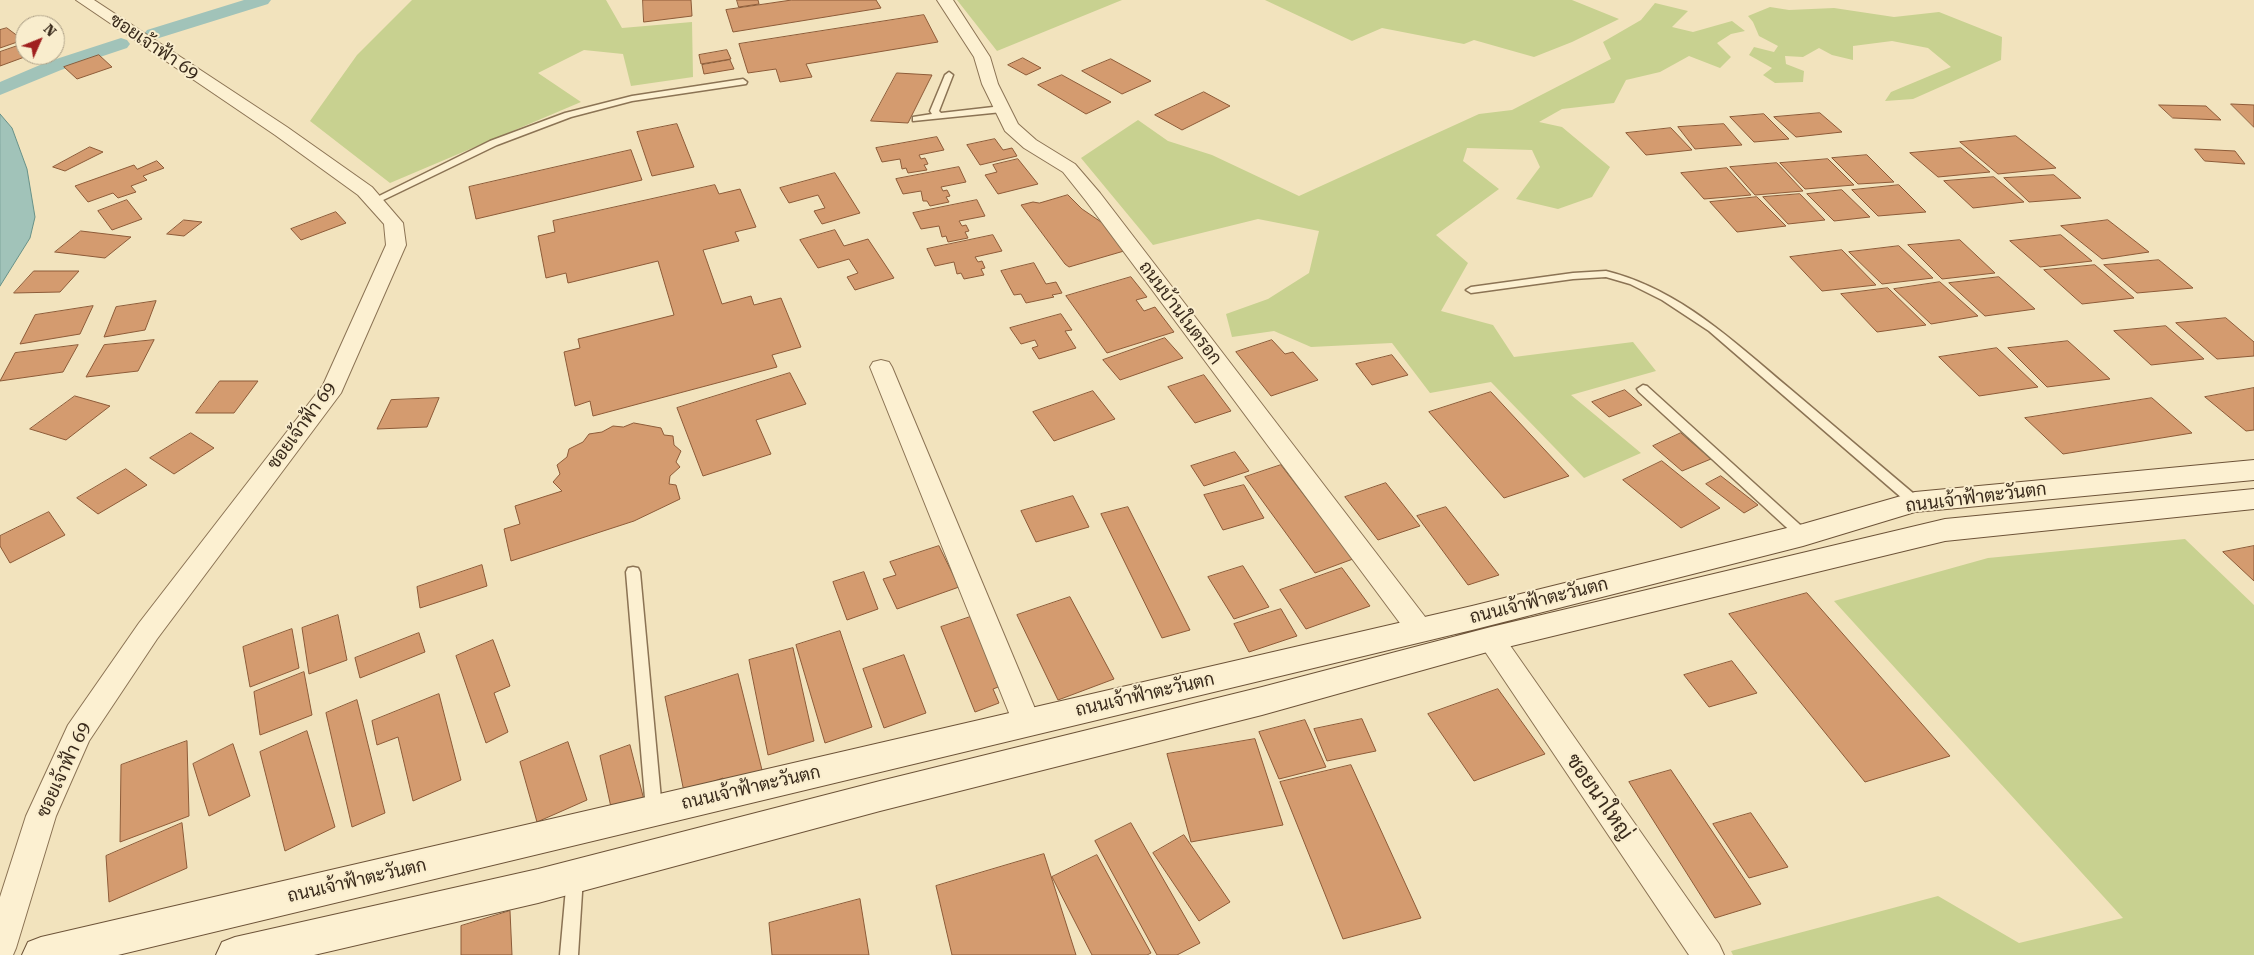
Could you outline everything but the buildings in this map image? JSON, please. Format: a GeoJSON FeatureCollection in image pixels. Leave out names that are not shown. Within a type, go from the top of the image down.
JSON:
{"type":"FeatureCollection","features":[{"type":"Feature","properties":{"kind":"main road","name":"ถนนเจ้าฟ้าตะวันตก"},"geometry":{"type":"LineString","coordinates":[[41,955],[1420,630],[1803,535],[1915,502],[2254,470]]}},
{"type":"Feature","properties":{"kind":"main road","name":"ถนนเจ้าฟ้าตะวันตก"},"geometry":{"type":"LineString","coordinates":[[254,953],[574,876],[880,796],[1262,701],[1491,639],[1945,530],[2254,499]]}},
{"type":"Feature","properties":{"kind":"street","name":"ซอยเจ้าฟ้า 69"},"geometry":{"type":"LineString","coordinates":[[0,948],[42,816],[78,734],[148,631],[333,388],[396,245],[393,222],[365,191],[281,131],[84,0]]}},
{"type":"Feature","properties":{"kind":"street","name":"ถนนบ้านในตรอก"},"geometry":{"type":"LineString","coordinates":[[945,0],[982,57],[990,84],[1011,127],[1030,144],[1069,168],[1093,197],[1420,630]]}},
{"type":"Feature","properties":{"kind":"street"},"geometry":{"type":"LineString","coordinates":[[881,366],[1028,723]]}},
{"type":"Feature","properties":{"kind":"street","name":"ซอยนาใหญ่"},"geometry":{"type":"LineString","coordinates":[[1491,639],[1708,955]]}},
{"type":"Feature","properties":{"kind":"lane"},"geometry":{"type":"LineString","coordinates":[[939,117],[934,111],[949,75]]}},
{"type":"Feature","properties":{"kind":"lane"},"geometry":{"type":"LineString","coordinates":[[374,201],[484,147],[567,115],[677,90],[743,82]]}},
{"type":"Feature","properties":{"kind":"lane"},"geometry":{"type":"LineString","coordinates":[[916,119],[1002,109]]}},
{"type":"Feature","properties":{"kind":"lane"},"geometry":{"type":"LineString","coordinates":[[1471,290],[1573,276],[1606,274],[1634,282],[1666,298],[1713,329],[1915,502]]}},
{"type":"Feature","properties":{"kind":"lane"},"geometry":{"type":"LineString","coordinates":[[1643,389],[1803,535]]}},
{"type":"Feature","properties":{"kind":"lane"},"geometry":{"type":"LineString","coordinates":[[633,572],[654,810]]}},
{"type":"Feature","properties":{"kind":"lane"},"geometry":{"type":"LineString","coordinates":[[570,955],[574,876]]}},
{"type":"Feature","properties":{"kind":"green space"},"geometry":{"type":"Polygon","coordinates":[[[412,0],[606,0],[622,28],[692,22],[693,77],[631,86],[623,54],[584,50],[538,73],[581,102],[390,183],[310,121],[357,55],[412,0]]]}},
{"type":"Feature","properties":{"kind":"green space"},"geometry":{"type":"Polygon","coordinates":[[[957,0],[1122,0],[997,51],[957,0]]]}},
{"type":"Feature","properties":{"kind":"green space"},"geometry":{"type":"Polygon","coordinates":[[[1265,0],[1572,0],[1619,19],[1572,42],[1534,57],[1474,40],[1464,44],[1382,28],[1352,41],[1265,0]]]}},
{"type":"Feature","properties":{"kind":"green space"},"geometry":{"type":"Polygon","coordinates":[[[1655,3],[1688,11],[1672,27],[1693,32],[1732,21],[1745,31],[1731,34],[1717,43],[1731,57],[1720,68],[1689,56],[1660,72],[1626,80],[1614,103],[1562,109],[1539,122],[1562,127],[1610,167],[1592,197],[1558,209],[1516,199],[1540,167],[1532,150],[1467,148],[1463,161],[1499,189],[1436,235],[1468,263],[1441,311],[1493,325],[1514,357],[1633,342],[1656,371],[1571,395],[1641,453],[1584,478],[1491,382],[1430,393],[1392,343],[1311,347],[1274,331],[1232,337],[1226,314],[1268,299],[1309,273],[1319,231],[1258,219],[1153,245],[1081,158],[1138,120],[1168,141],[1212,155],[1299,196],[1479,114],[1512,110],[1611,59],[1603,42],[1641,20],[1655,3]]]}},
{"type":"Feature","properties":{"kind":"green space"},"geometry":{"type":"Polygon","coordinates":[[[1770,7],[1789,10],[1834,8],[1894,17],[1939,12],[2002,37],[2001,60],[1913,99],[1885,101],[1891,92],[1951,67],[1928,48],[1892,41],[1853,46],[1853,60],[1832,55],[1819,48],[1803,57],[1785,56],[1786,64],[1804,71],[1803,82],[1775,83],[1763,75],[1772,68],[1749,55],[1754,47],[1774,52],[1778,46],[1759,36],[1748,16],[1770,7]]]}},
{"type":"Feature","properties":{"kind":"green space"},"geometry":{"type":"Polygon","coordinates":[[[2185,539],[2254,605],[2254,955],[1733,955],[1731,951],[1938,896],[2019,943],[2123,918],[1834,601],[1988,558],[2185,539]]]}},
{"type":"Feature","properties":{"kind":"water"},"geometry":{"type":"Polygon","coordinates":[[[0,114],[12,128],[27,169],[35,217],[30,238],[0,286],[0,114]]]}},
{"type":"Feature","properties":{"kind":"waterway"},"geometry":{"type":"LineString","coordinates":[[153,34],[262,0]]}},
{"type":"Feature","properties":{"kind":"waterway"},"geometry":{"type":"LineString","coordinates":[[0,89],[54,66],[121,44]]}}]}
